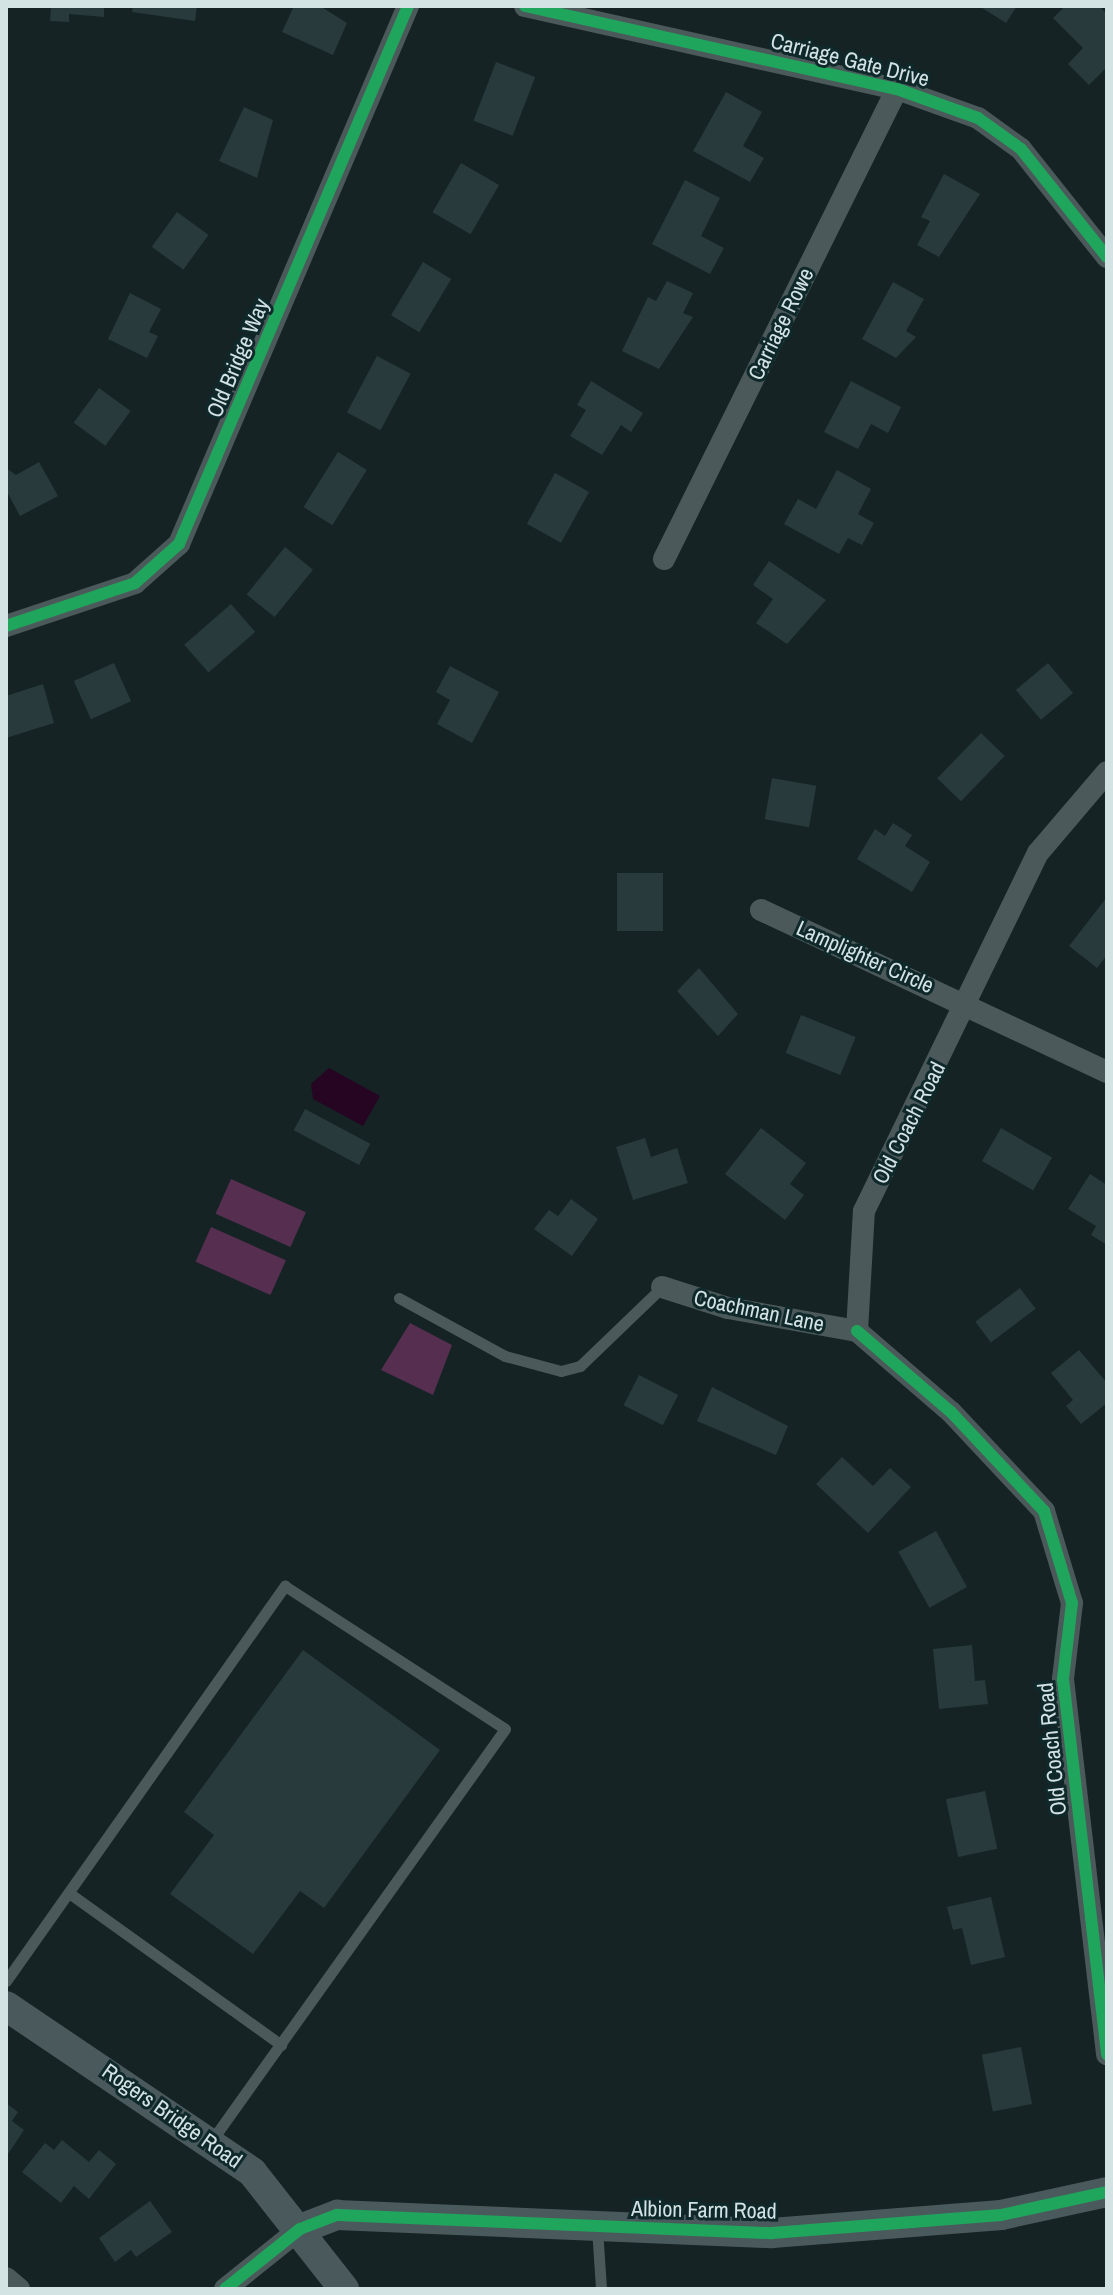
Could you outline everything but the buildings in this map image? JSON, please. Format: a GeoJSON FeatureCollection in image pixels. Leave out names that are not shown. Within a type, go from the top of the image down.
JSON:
{"type":"FeatureCollection","features":[{"type":"Feature","properties":{"kind":"street","name":"Old Bridge Way"},"geometry":{"type":"LineString","coordinates":[[6,626],[135,583],[179,544],[408,6]]}},
{"type":"Feature","properties":{"kind":"street","name":"Carriage Gate Drive"},"geometry":{"type":"LineString","coordinates":[[525,6],[897,89],[978,118],[1021,149],[1107,257]]}},
{"type":"Feature","properties":{"kind":"street","name":"Carriage Rowe"},"geometry":{"type":"LineString","coordinates":[[664,559],[897,89]]}},
{"type":"Feature","properties":{"kind":"street","name":"Old Coach Road"},"geometry":{"type":"LineString","coordinates":[[1107,772],[1038,853],[968,1004],[864,1211],[857,1331],[951,1412],[1044,1511],[1072,1603],[1063,1679],[1107,2054]]}},
{"type":"Feature","properties":{"kind":"street","name":"Lamplighter Circle"},"geometry":{"type":"LineString","coordinates":[[761,910],[968,1004],[1107,1072]]}},
{"type":"Feature","properties":{"kind":"street","name":"Coachman Lane"},"geometry":{"type":"LineString","coordinates":[[662,1287],[728,1308],[857,1331]]}},
{"type":"Feature","properties":{"kind":"street","name":"Rogers Bridge Road"},"geometry":{"type":"LineString","coordinates":[[6,2006],[212,2140],[252,2172],[300,2229],[344,2289]]}},
{"type":"Feature","properties":{"kind":"street","name":"Albion Farm Road"},"geometry":{"type":"LineString","coordinates":[[300,2229],[337,2215],[772,2233],[1001,2215],[1107,2192]]}},
{"type":"Feature","properties":{"kind":"street"},"geometry":{"type":"LineString","coordinates":[[225,2289],[300,2229]]}},
{"type":"Feature","properties":{"kind":"street"},"geometry":{"type":"LineString","coordinates":[[6,2278],[19,2289]]}},
{"type":"Feature","properties":{"kind":"lane"},"geometry":{"type":"LineString","coordinates":[[399,1298],[505,1356],[561,1371],[580,1366],[662,1287]]}},
{"type":"Feature","properties":{"kind":"lane"},"geometry":{"type":"LineString","coordinates":[[6,1981],[285,1586],[505,1729],[212,2140]]}},
{"type":"Feature","properties":{"kind":"lane"},"geometry":{"type":"LineString","coordinates":[[69,1893],[281,2045]]}},
{"type":"Feature","properties":{"kind":"lane"},"geometry":{"type":"LineString","coordinates":[[597,2228],[601,2289]]}},
{"type":"Feature","properties":{"kind":"shaded area"},"geometry":{"type":"Polygon","coordinates":[[[329,1068],[380,1096],[363,1126],[313,1099],[311,1084],[329,1068]]]}},
{"type":"Feature","properties":{"kind":"shaded area"},"geometry":{"type":"Polygon","coordinates":[[[231,1179],[306,1212],[290,1247],[216,1214],[231,1179]]]}},
{"type":"Feature","properties":{"kind":"shaded area"},"geometry":{"type":"Polygon","coordinates":[[[211,1227],[286,1260],[270,1295],[196,1262],[211,1227]]]}},
{"type":"Feature","properties":{"kind":"shaded area"},"geometry":{"type":"Polygon","coordinates":[[[410,1323],[452,1345],[433,1395],[381,1370],[410,1323]]]}},
{"type":"Feature","properties":{"kind":"cycle path"},"geometry":{"type":"LineString","coordinates":[[6,626],[135,583],[179,544],[408,6]]}},
{"type":"Feature","properties":{"kind":"cycle path"},"geometry":{"type":"LineString","coordinates":[[525,6],[897,89],[978,118],[1021,149],[1107,257]]}},
{"type":"Feature","properties":{"kind":"cycle path"},"geometry":{"type":"LineString","coordinates":[[857,1331],[951,1412],[1044,1511],[1072,1603],[1063,1679],[1107,2054]]}},
{"type":"Feature","properties":{"kind":"cycle path"},"geometry":{"type":"LineString","coordinates":[[225,2289],[300,2229],[337,2215],[772,2233],[1001,2215],[1107,2192]]}}]}
